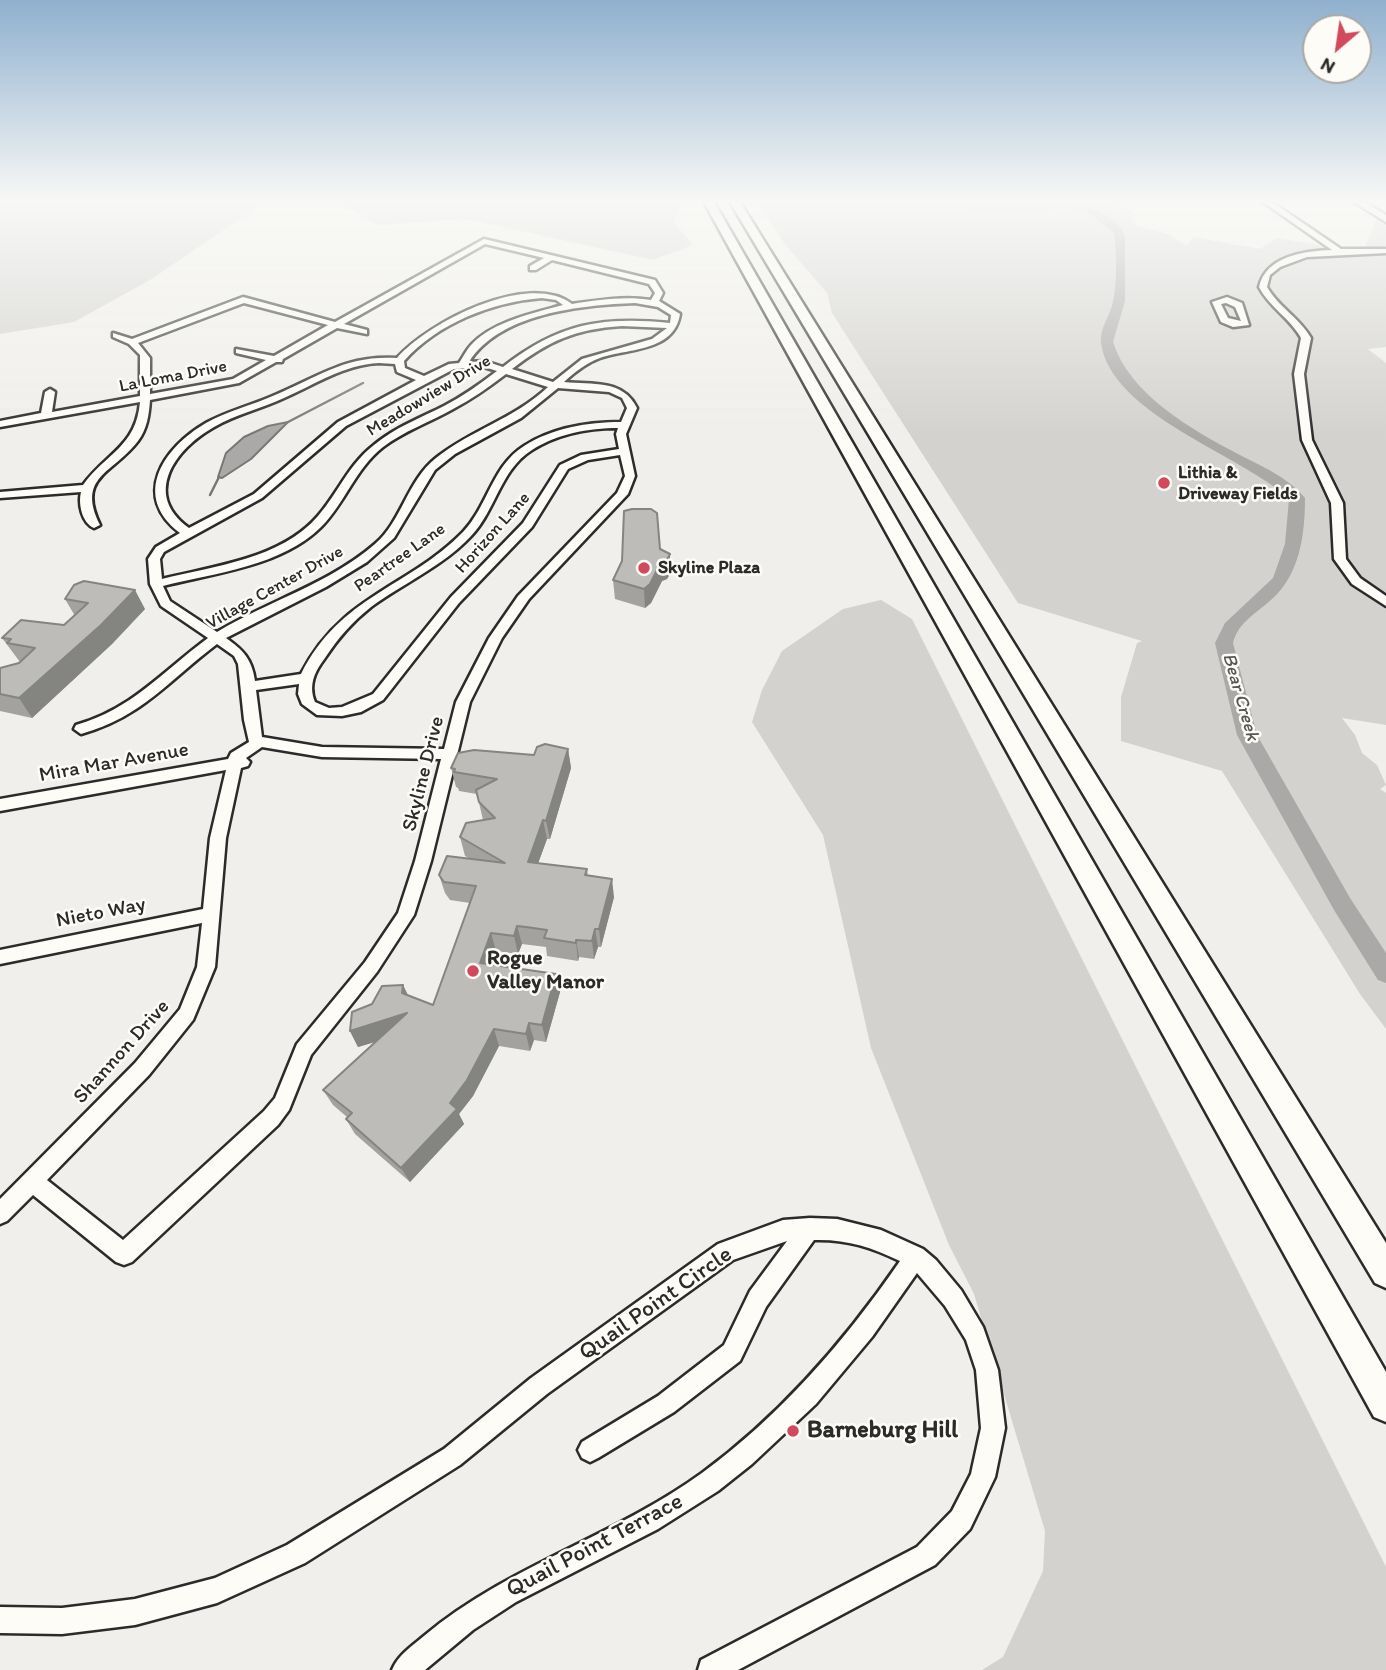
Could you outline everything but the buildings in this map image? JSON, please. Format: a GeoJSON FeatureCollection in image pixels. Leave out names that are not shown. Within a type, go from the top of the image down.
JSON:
{"type":"FeatureCollection","features":[{"type":"Feature","properties":{"kind":"highway"},"geometry":{"type":"LineString","coordinates":[[753,280],[1386,1405]]}},
{"type":"Feature","properties":{"kind":"highway"},"geometry":{"type":"LineString","coordinates":[[782,280],[1386,1272]]}},
{"type":"Feature","properties":{"kind":"street","name":"La Loma Drive"},"geometry":{"type":"LineString","coordinates":[[0,424],[225,385],[279,360],[416,280]]}},
{"type":"Feature","properties":{"kind":"street"},"geometry":{"type":"LineString","coordinates":[[644,280],[652,282],[659,293],[654,302]]}},
{"type":"Feature","properties":{"kind":"street"},"geometry":{"type":"LineString","coordinates":[[1265,280],[1263,288],[1270,300],[1298,324],[1306,338],[1299,373],[1307,440],[1337,503],[1340,559],[1356,581],[1386,602]]}},
{"type":"Feature","properties":{"kind":"street"},"geometry":{"type":"LineString","coordinates":[[235,763],[236,757],[256,742],[249,723],[249,686],[240,654],[164,603],[156,584],[153,564],[157,553],[188,533],[163,510],[159,494],[167,468],[197,433],[226,416],[298,389],[346,363],[401,358],[439,328],[504,302],[543,294],[562,298],[571,307]]}},
{"type":"Feature","properties":{"kind":"street"},"geometry":{"type":"LineString","coordinates":[[132,342],[243,300],[364,332]]}},
{"type":"Feature","properties":{"kind":"street"},"geometry":{"type":"LineString","coordinates":[[464,363],[474,343],[495,329],[571,307],[608,302],[654,302],[675,311],[677,319],[674,326]]}},
{"type":"Feature","properties":{"kind":"street","name":"Meadowview Drive"},"geometry":{"type":"LineString","coordinates":[[156,584],[270,552],[297,540],[323,518],[358,466],[373,450],[401,431],[463,400],[538,345],[574,331],[633,324],[674,326]]}},
{"type":"Feature","properties":{"kind":"street","name":"Village Center Drive"},"geometry":{"type":"LineString","coordinates":[[81,729],[105,723],[127,712],[184,661],[216,638],[256,614],[344,572],[369,554],[396,529],[422,481],[438,462],[524,412],[583,362],[653,343],[674,326]]}},
{"type":"Feature","properties":{"kind":"street"},"geometry":{"type":"LineString","coordinates":[[94,525],[86,511],[84,496],[87,488],[95,475],[135,438],[142,422],[145,400],[146,359],[132,342],[116,335]]}},
{"type":"Feature","properties":{"kind":"street"},"geometry":{"type":"LineString","coordinates":[[239,351],[279,360]]}},
{"type":"Feature","properties":{"kind":"street"},"geometry":{"type":"LineString","coordinates":[[401,358],[400,370],[424,380]]}},
{"type":"Feature","properties":{"kind":"street","name":"Skyline Drive"},"geometry":{"type":"LineString","coordinates":[[32,1181],[124,1254],[271,1118],[282,1104],[304,1050],[371,967],[403,920],[423,861],[471,683],[510,616],[538,579],[622,494],[630,476],[621,442],[623,425],[632,408],[629,400],[621,393],[601,388],[556,386],[485,364],[464,363],[446,368],[335,429],[287,475],[258,496],[188,533]]}},
{"type":"Feature","properties":{"kind":"street"},"geometry":{"type":"LineString","coordinates":[[225,385],[235,394]]}},
{"type":"Feature","properties":{"kind":"street"},"geometry":{"type":"LineString","coordinates":[[47,415],[50,392]]}},
{"type":"Feature","properties":{"kind":"street","name":"Peartree Lane"},"geometry":{"type":"LineString","coordinates":[[306,678],[329,640],[365,603],[442,554],[469,531],[486,508],[499,476],[518,454],[543,439],[571,430],[623,425]]}},
{"type":"Feature","properties":{"kind":"street","name":"Horizon Lane"},"geometry":{"type":"LineString","coordinates":[[306,678],[305,695],[310,704],[328,713],[345,713],[370,703],[404,667],[455,600],[528,525],[564,467],[585,457],[625,451]]}},
{"type":"Feature","properties":{"kind":"street"},"geometry":{"type":"LineString","coordinates":[[0,495],[87,488]]}},
{"type":"Feature","properties":{"kind":"street"},"geometry":{"type":"LineString","coordinates":[[249,686],[306,678]]}},
{"type":"Feature","properties":{"kind":"street","name":"Mira Mar Avenue"},"geometry":{"type":"LineString","coordinates":[[256,742],[322,752]]}},
{"type":"Feature","properties":{"kind":"street","name":"Mira Mar Avenue"},"geometry":{"type":"LineString","coordinates":[[0,805],[235,763],[265,751],[291,755],[322,752],[450,754]]}},
{"type":"Feature","properties":{"kind":"street","name":"Shannon Drive"},"geometry":{"type":"LineString","coordinates":[[0,1214],[142,1069],[187,1014],[206,967],[218,838],[235,763]]}},
{"type":"Feature","properties":{"kind":"street","name":"Nieto Way"},"geometry":{"type":"LineString","coordinates":[[0,957],[211,914]]}},
{"type":"Feature","properties":{"kind":"street"},"geometry":{"type":"LineString","coordinates":[[590,1450],[666,1404],[732,1353],[758,1300],[810,1228]]}},
{"type":"Feature","properties":{"kind":"street","name":"Quail Point Circle"},"geometry":{"type":"LineString","coordinates":[[0,1620],[62,1621],[135,1612],[216,1590],[296,1554],[452,1457],[539,1386],[726,1252],[783,1231],[810,1228],[856,1232],[893,1245],[915,1257],[940,1282],[965,1316],[986,1370],[993,1428],[989,1457],[974,1499],[961,1520],[926,1556],[712,1670]]}},
{"type":"Feature","properties":{"kind":"street","name":"Quail Point Terrace"},"geometry":{"type":"LineString","coordinates":[[405,1670],[484,1607],[604,1546],[675,1506],[752,1448],[825,1379],[865,1331],[915,1257]]}},
{"type":"Feature","properties":{"kind":"shaded area"},"geometry":{"type":"Polygon","coordinates":[[[0,280],[150,280],[74,322],[0,334],[0,280]]]}},
{"type":"Feature","properties":{"kind":"shaded area","name":"Lithia & Driveway Fields"},"geometry":{"type":"Polygon","coordinates":[[[816,280],[1386,280],[1386,347],[1368,349],[1386,363],[1386,725],[1342,718],[1355,735],[1362,753],[1377,765],[1386,785],[1380,789],[1386,793],[1386,1029],[1360,994],[1222,771],[1121,741],[1121,697],[1137,643],[1142,641],[1018,603],[832,313],[827,293],[816,280]]]}},
{"type":"Feature","properties":{"kind":"shaded area"},"geometry":{"type":"Polygon","coordinates":[[[288,422],[251,459],[222,478],[218,477],[226,453],[244,437],[268,426],[288,422]]]}},
{"type":"Feature","properties":{"kind":"shaded area"},"geometry":{"type":"Polygon","coordinates":[[[881,600],[912,619],[1386,1567],[1386,1670],[982,1670],[1003,1657],[1043,1571],[1045,1531],[974,1294],[949,1245],[871,1048],[823,835],[752,722],[762,690],[782,651],[843,609],[881,600]]]}},
{"type":"Feature","properties":{"kind":"waterway","name":"Bear Creek"},"geometry":{"type":"LineString","coordinates":[[1120,280],[1118,306],[1107,342],[1111,357],[1121,373],[1153,404],[1189,431],[1270,477],[1297,498],[1293,544],[1281,578],[1269,594],[1231,626],[1224,643],[1247,735],[1342,904],[1386,973]]}},
{"type":"Feature","properties":{"kind":"waterway"},"geometry":{"type":"LineString","coordinates":[[288,422],[363,383]]}},
{"type":"Feature","properties":{"kind":"waterway"},"geometry":{"type":"LineString","coordinates":[[210,495],[219,477]]}},
{"type":"Feature","properties":{"kind":"place","name":"Lithia & Driveway Fields"},"geometry":{"type":"Point","coordinates":[1164,483]}},
{"type":"Feature","properties":{"kind":"place","name":"Skyline Plaza"},"geometry":{"type":"Point","coordinates":[644,568]}},
{"type":"Feature","properties":{"kind":"place","name":"Rogue Valley Manor"},"geometry":{"type":"Point","coordinates":[473,971]}},
{"type":"Feature","properties":{"kind":"place","name":"Barneburg Hill"},"geometry":{"type":"Point","coordinates":[793,1431]}}]}
